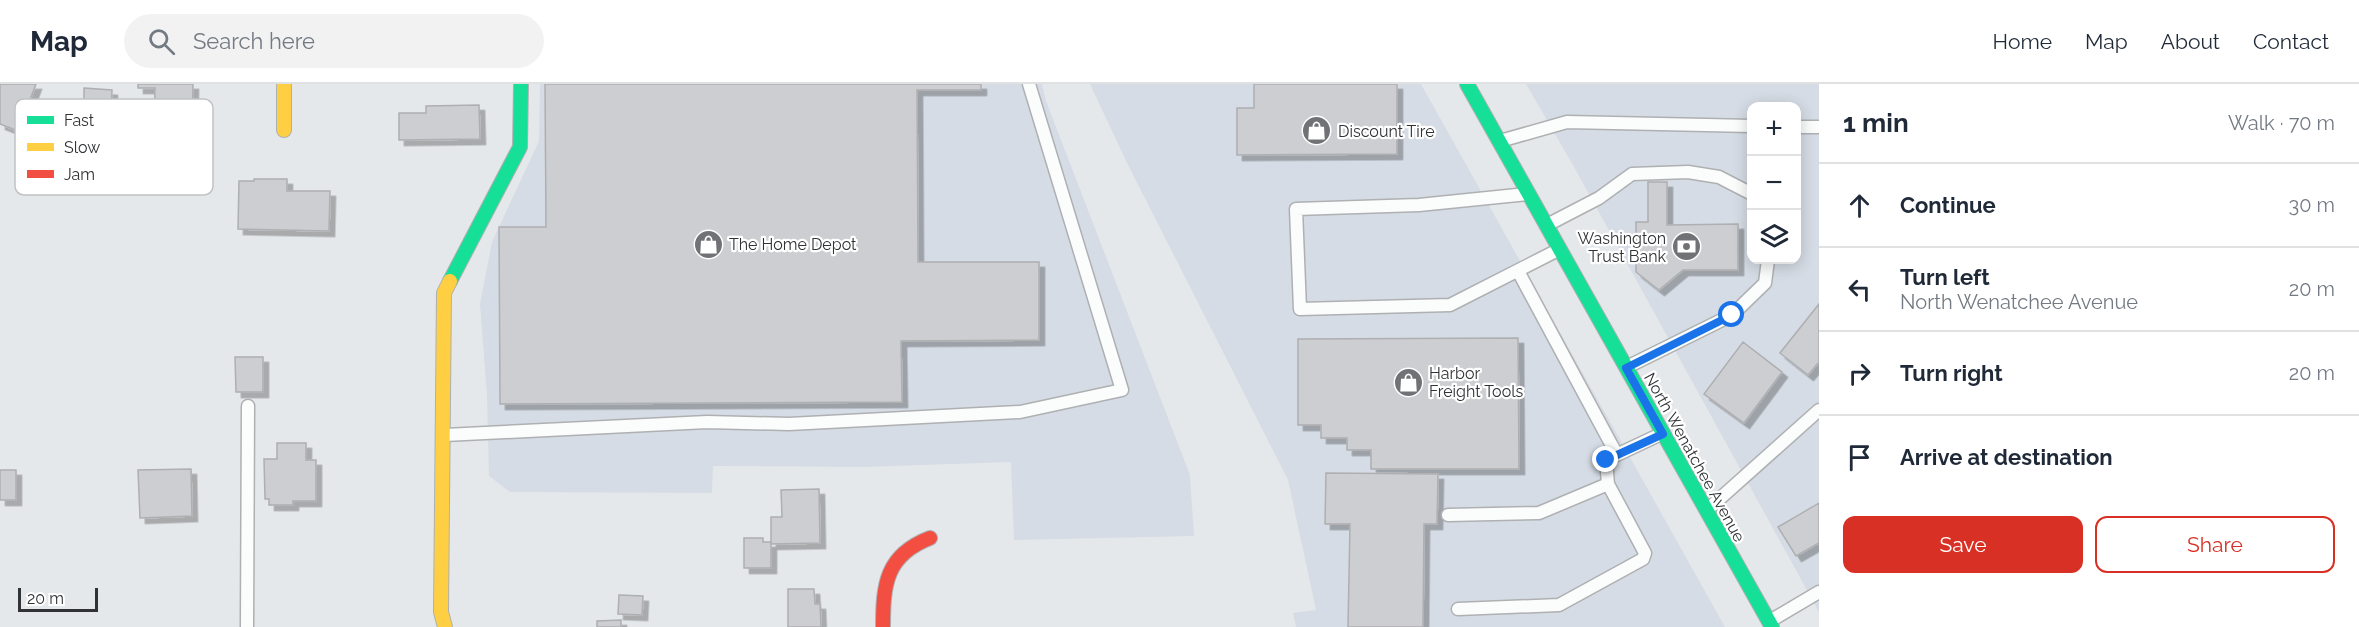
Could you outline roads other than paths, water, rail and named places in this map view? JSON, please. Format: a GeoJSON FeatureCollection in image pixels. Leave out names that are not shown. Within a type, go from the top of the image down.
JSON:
{"type":"FeatureCollection","features":[{"type":"Feature","properties":{"kind":"street"},"geometry":{"type":"LineString","coordinates":[[284,84],[285,130]]}},
{"type":"Feature","properties":{"kind":"street"},"geometry":{"type":"LineString","coordinates":[[445,627],[441,612],[444,293],[520,147],[521,84]]}},
{"type":"Feature","properties":{"kind":"street","name":"North Wenatchee Avenue"},"geometry":{"type":"LineString","coordinates":[[1467,84],[1770,624]]}},
{"type":"Feature","properties":{"kind":"street"},"geometry":{"type":"LineString","coordinates":[[883,627],[883,591],[891,568],[909,547],[930,538]]}},
{"type":"Feature","properties":{"kind":"lane"},"geometry":{"type":"LineString","coordinates":[[441,435],[707,422],[789,424],[1020,412],[1122,390],[1029,84]]}},
{"type":"Feature","properties":{"kind":"lane"},"geometry":{"type":"LineString","coordinates":[[1499,141],[1567,122],[1747,126]]}},
{"type":"Feature","properties":{"kind":"lane"},"geometry":{"type":"LineString","coordinates":[[1801,127],[1819,127]]}},
{"type":"Feature","properties":{"kind":"lane"},"geometry":{"type":"LineString","coordinates":[[1546,226],[1599,198],[1632,174],[1688,172],[1719,177],[1747,191]]}},
{"type":"Feature","properties":{"kind":"lane"},"geometry":{"type":"LineString","coordinates":[[1528,194],[1419,205],[1296,209],[1300,309],[1450,305],[1560,250]]}},
{"type":"Feature","properties":{"kind":"lane"},"geometry":{"type":"LineString","coordinates":[[1626,368],[1732,315],[1766,283],[1768,264]]}},
{"type":"Feature","properties":{"kind":"lane"},"geometry":{"type":"LineString","coordinates":[[1518,271],[1617,455]]}},
{"type":"Feature","properties":{"kind":"lane"},"geometry":{"type":"LineString","coordinates":[[247,627],[248,406]]}},
{"type":"Feature","properties":{"kind":"lane"},"geometry":{"type":"LineString","coordinates":[[1707,511],[1819,410]]}},
{"type":"Feature","properties":{"kind":"lane"},"geometry":{"type":"LineString","coordinates":[[1458,609],[1559,605],[1643,559],[1645,553],[1608,484],[1606,460],[1663,434]]}},
{"type":"Feature","properties":{"kind":"lane"},"geometry":{"type":"LineString","coordinates":[[1448,515],[1539,513],[1608,484]]}},
{"type":"Feature","properties":{"kind":"lane"},"geometry":{"type":"LineString","coordinates":[[1770,624],[1819,592]]}},
{"type":"Feature","properties":{"kind":"place","name":"Discount Tire"},"geometry":{"type":"Point","coordinates":[1317,131]}},
{"type":"Feature","properties":{"kind":"place","name":"The Home Depot"},"geometry":{"type":"Point","coordinates":[708,244]}},
{"type":"Feature","properties":{"kind":"place","name":"Washington Trust Bank"},"geometry":{"type":"Point","coordinates":[1687,247]}},
{"type":"Feature","properties":{"kind":"place","name":"Harbor Freight Tools"},"geometry":{"type":"Point","coordinates":[1408,382]}}]}
